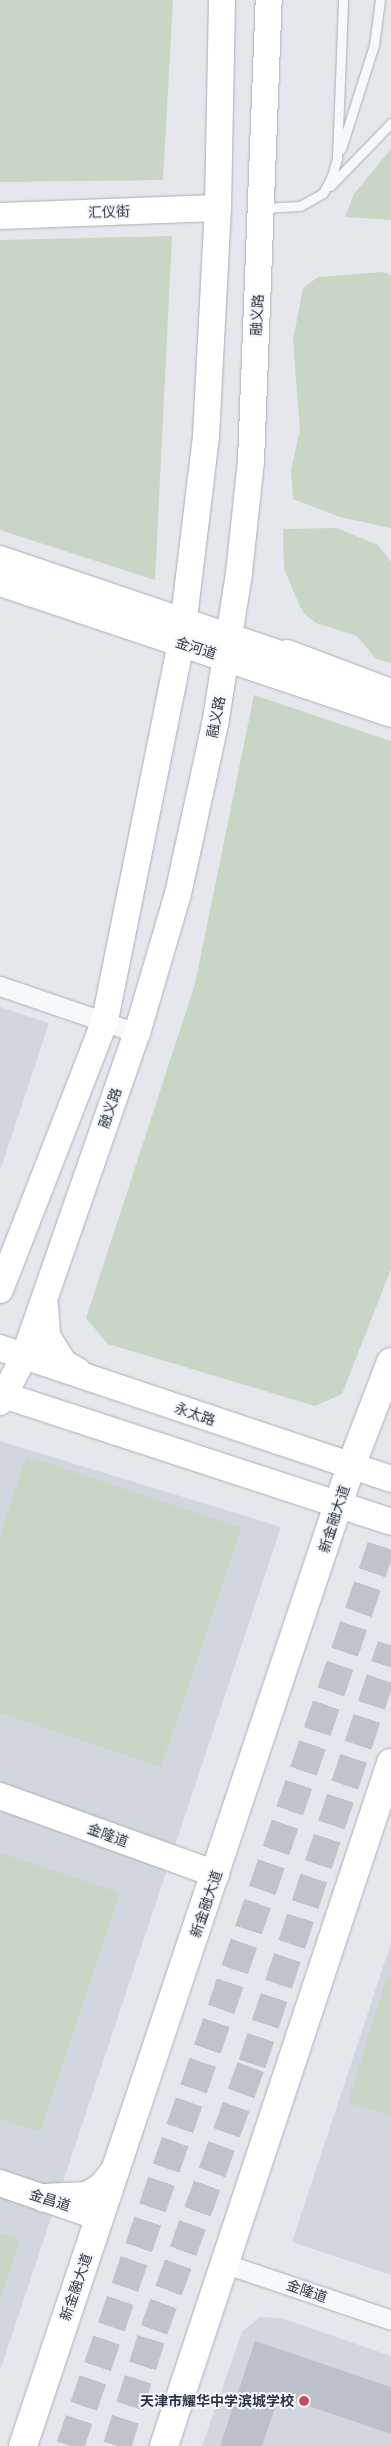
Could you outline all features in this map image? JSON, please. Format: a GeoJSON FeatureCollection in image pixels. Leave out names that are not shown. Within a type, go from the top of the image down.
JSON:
{"type":"FeatureCollection","features":[{"type":"Feature","properties":{"kind":"main road"},"geometry":{"type":"LineString","coordinates":[[0,1290],[105,1020],[186,630],[206,436],[218,208],[222,0]]}},
{"type":"Feature","properties":{"kind":"main road","name":"融义路"},"geometry":{"type":"LineString","coordinates":[[1,1397],[12,1352],[45,1292],[137,1033],[178,894],[228,648],[239,573],[251,461],[269,0]]}},
{"type":"Feature","properties":{"kind":"main road","name":"汇仪街"},"geometry":{"type":"LineString","coordinates":[[0,216],[218,208]]}},
{"type":"Feature","properties":{"kind":"main road","name":"金河道"},"geometry":{"type":"LineString","coordinates":[[0,559],[186,630],[391,714]]}},
{"type":"Feature","properties":{"kind":"main road"},"geometry":{"type":"LineString","coordinates":[[0,582],[132,627],[186,630],[226,603],[239,573]]}},
{"type":"Feature","properties":{"kind":"main road"},"geometry":{"type":"LineString","coordinates":[[239,573],[242,602],[251,625],[260,636],[301,661],[391,692]]}},
{"type":"Feature","properties":{"kind":"main road","name":"金河道"},"geometry":{"type":"LineString","coordinates":[[228,648],[301,661]]}},
{"type":"Feature","properties":{"kind":"main road"},"geometry":{"type":"LineString","coordinates":[[45,1292],[44,1320],[56,1352],[64,1363],[92,1380]]}},
{"type":"Feature","properties":{"kind":"main road","name":"永太路"},"geometry":{"type":"LineString","coordinates":[[12,1352],[391,1479]]}},
{"type":"Feature","properties":{"kind":"main road","name":"新金融大道"},"geometry":{"type":"LineString","coordinates":[[23,2446],[351,1466],[391,1362]]}},
{"type":"Feature","properties":{"kind":"main road"},"geometry":{"type":"LineString","coordinates":[[1,1397],[391,1522]]}},
{"type":"Feature","properties":{"kind":"main road"},"geometry":{"type":"LineString","coordinates":[[164,2446],[223,2263],[391,1763]]}},
{"type":"Feature","properties":{"kind":"main road","name":"金隆道"},"geometry":{"type":"LineString","coordinates":[[0,1796],[216,1874]]}},
{"type":"Feature","properties":{"kind":"main road"},"geometry":{"type":"LineString","coordinates":[[44,2198],[86,2196],[102,2187],[116,2170]]}},
{"type":"Feature","properties":{"kind":"main road","name":"金昌道"},"geometry":{"type":"LineString","coordinates":[[0,2184],[44,2198],[98,2221]]}},
{"type":"Feature","properties":{"kind":"main road","name":"金昌道"},"geometry":{"type":"LineString","coordinates":[[0,2193],[98,2221]]}},
{"type":"Feature","properties":{"kind":"street"},"geometry":{"type":"LineString","coordinates":[[0,986],[105,1020],[137,1033]]}},
{"type":"Feature","properties":{"kind":"street","name":"金隆道"},"geometry":{"type":"LineString","coordinates":[[223,2263],[391,2320]]}},
{"type":"Feature","properties":{"kind":"lane"},"geometry":{"type":"LineString","coordinates":[[338,158],[343,0]]}},
{"type":"Feature","properties":{"kind":"lane"},"geometry":{"type":"LineString","coordinates":[[323,193],[338,158],[374,45],[380,0]]}},
{"type":"Feature","properties":{"kind":"lane"},"geometry":{"type":"LineString","coordinates":[[262,208],[300,206],[323,193],[391,123]]}},
{"type":"Feature","properties":{"kind":"shaded area"},"geometry":{"type":"Polygon","coordinates":[[[0,1007],[49,1023],[0,1171],[0,1007]]]}},
{"type":"Feature","properties":{"kind":"shaded area"},"geometry":{"type":"Polygon","coordinates":[[[0,1441],[281,1527],[0,2371],[0,1441]]]}},
{"type":"Feature","properties":{"kind":"shaded area"},"geometry":{"type":"Polygon","coordinates":[[[391,1943],[391,2275],[292,2242],[391,1943]]]}},
{"type":"Feature","properties":{"kind":"shaded area","name":"天津市耀华中学滨城学校"},"geometry":{"type":"Polygon","coordinates":[[[260,2317],[281,2318],[391,2356],[391,2446],[202,2446],[242,2332],[260,2317]]]}},
{"type":"Feature","properties":{"kind":"green space"},"geometry":{"type":"Polygon","coordinates":[[[0,0],[173,0],[163,180],[0,182],[0,0]]]}},
{"type":"Feature","properties":{"kind":"green space"},"geometry":{"type":"Polygon","coordinates":[[[391,149],[391,220],[345,217],[354,194],[391,149]]]}},
{"type":"Feature","properties":{"kind":"green space"},"geometry":{"type":"Polygon","coordinates":[[[172,236],[155,580],[0,530],[0,240],[172,236]]]}},
{"type":"Feature","properties":{"kind":"green space"},"geometry":{"type":"Polygon","coordinates":[[[383,272],[391,275],[391,528],[340,517],[293,499],[291,470],[300,430],[293,340],[303,288],[318,277],[383,272]]]}},
{"type":"Feature","properties":{"kind":"green space"},"geometry":{"type":"Polygon","coordinates":[[[337,528],[378,545],[391,562],[391,663],[376,659],[357,636],[316,623],[303,613],[284,569],[283,529],[337,528]]]}},
{"type":"Feature","properties":{"kind":"green space"},"geometry":{"type":"Polygon","coordinates":[[[254,695],[391,741],[391,1269],[342,1394],[315,1406],[108,1344],[86,1318],[195,984],[254,695]]]}},
{"type":"Feature","properties":{"kind":"green space"},"geometry":{"type":"Polygon","coordinates":[[[26,1456],[241,1528],[161,1767],[0,1713],[0,1535],[26,1456]]]}},
{"type":"Feature","properties":{"kind":"green space"},"geometry":{"type":"Polygon","coordinates":[[[0,1853],[120,1893],[40,2132],[0,2119],[0,1853]]]}},
{"type":"Feature","properties":{"kind":"green space"},"geometry":{"type":"Polygon","coordinates":[[[387,1977],[391,1978],[391,2116],[348,2102],[387,1977]]]}},
{"type":"Feature","properties":{"kind":"green space"},"geometry":{"type":"Polygon","coordinates":[[[0,2233],[20,2240],[0,2301],[0,2233]]]}},
{"type":"Feature","properties":{"kind":"building"},"geometry":{"type":"Polygon","coordinates":[[[255,2341],[391,2387],[391,2434],[279,2396],[262,2446],[220,2446],[255,2341]]]}},
{"type":"Feature","properties":{"kind":"tunnel"},"geometry":{"type":"LineString","coordinates":[[70,2446],[391,1518]]}},
{"type":"Feature","properties":{"kind":"tunnel"},"geometry":{"type":"LineString","coordinates":[[117,2446],[154,2330],[252,2064],[391,1645]]}},
{"type":"Feature","properties":{"kind":"place","name":"天津市耀华中学滨城学校"},"geometry":{"type":"Point","coordinates":[304,2401]}}]}
